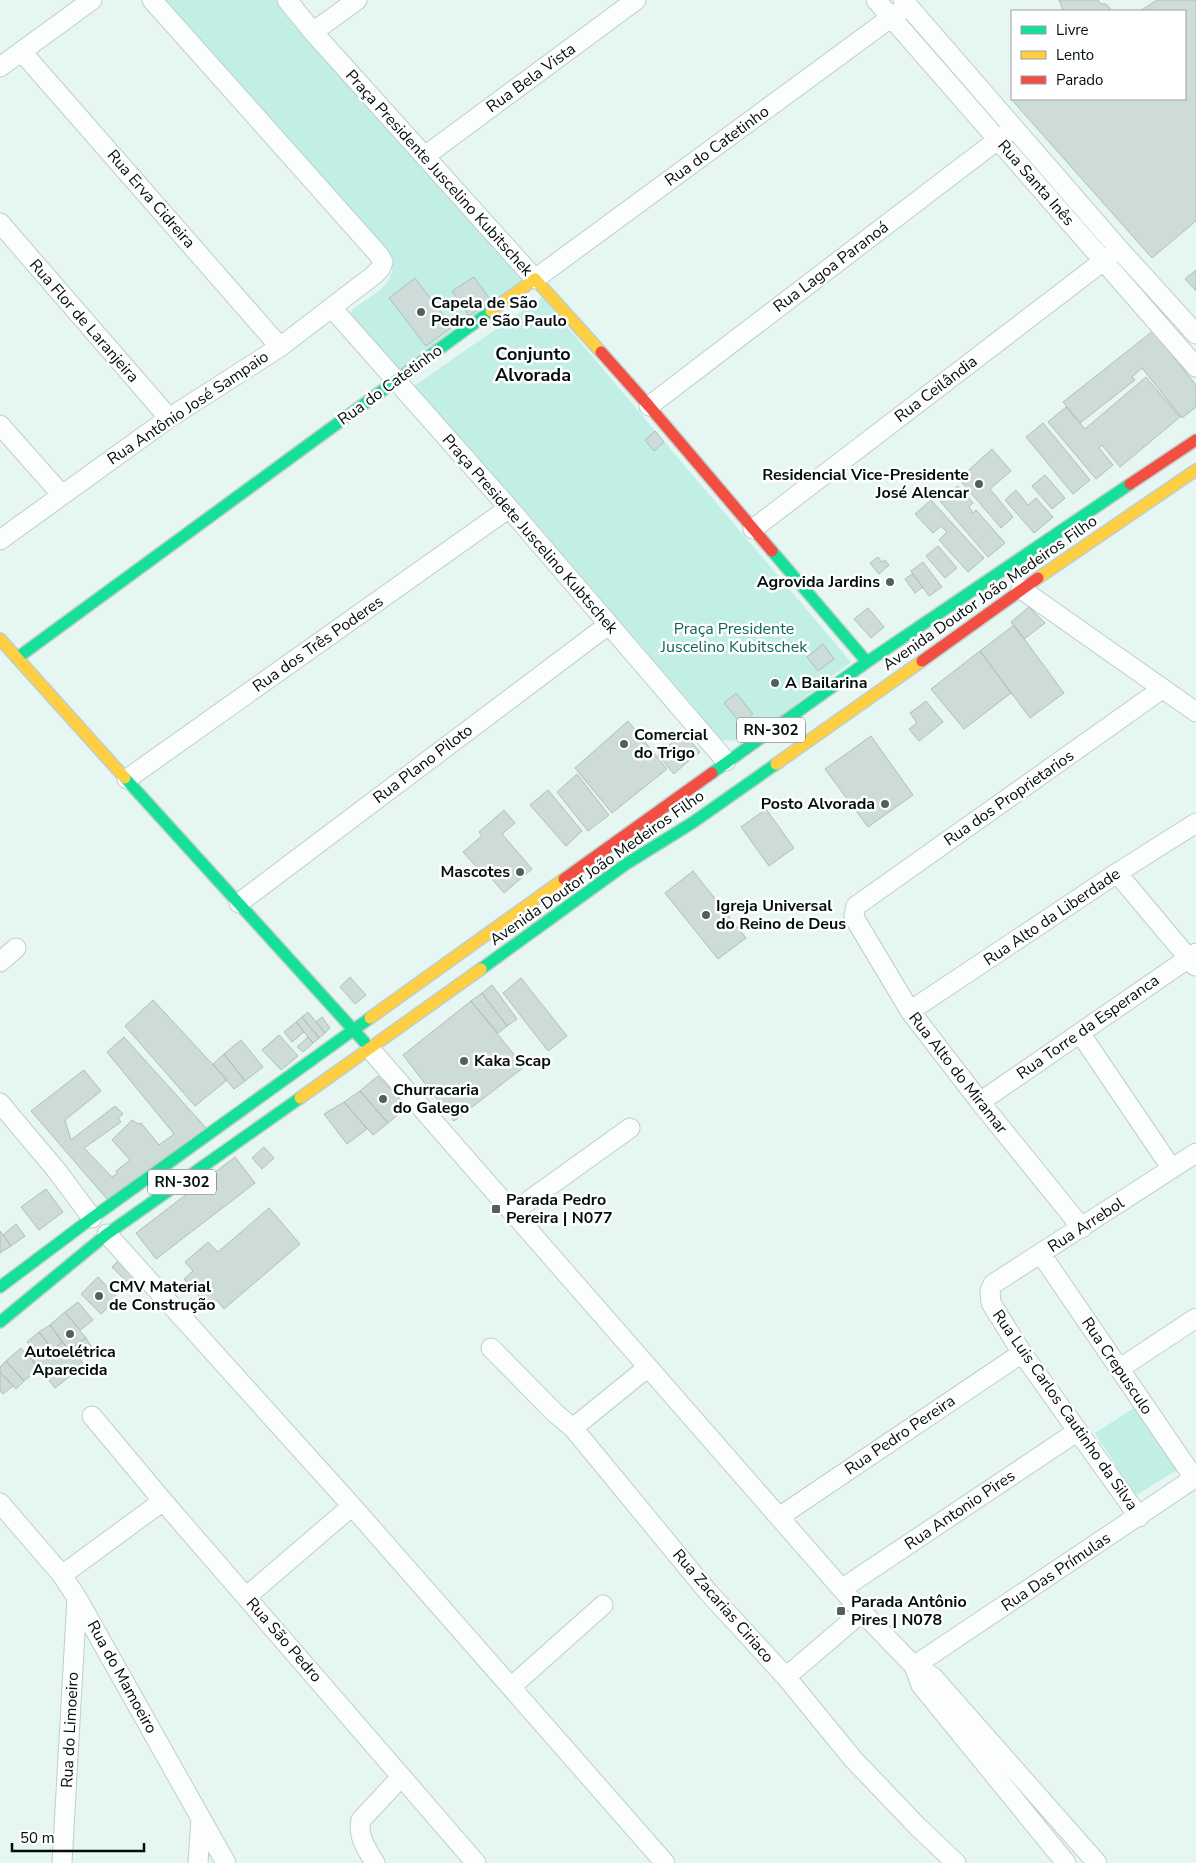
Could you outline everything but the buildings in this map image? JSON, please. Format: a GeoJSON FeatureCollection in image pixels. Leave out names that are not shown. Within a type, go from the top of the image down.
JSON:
{"type":"FeatureCollection","features":[{"type":"Feature","properties":{"kind":"main road","name":"Rua do Catetinho"},"geometry":{"type":"LineString","coordinates":[[17,658],[395,380],[535,280]]}},
{"type":"Feature","properties":{"kind":"main road","name":"Praça Presidente Juscelino Kubitschek"},"geometry":{"type":"LineString","coordinates":[[535,280],[649,406],[867,662]]}},
{"type":"Feature","properties":{"kind":"main road","name":"Avenida Doutor João Medeiros Filho"},"geometry":{"type":"LineString","coordinates":[[0,1286],[726,761],[867,662],[1196,440]]}},
{"type":"Feature","properties":{"kind":"main road","name":"Avenida Doutor João Medeiros Filho"},"geometry":{"type":"LineString","coordinates":[[0,1322],[107,1234],[370,1049],[626,864],[692,823],[1021,589],[1196,470]]}},
{"type":"Feature","properties":{"kind":"main road"},"geometry":{"type":"LineString","coordinates":[[0,639],[370,1049]]}},
{"type":"Feature","properties":{"kind":"main road"},"geometry":{"type":"LineString","coordinates":[[867,662],[871,674]]}},
{"type":"Feature","properties":{"kind":"main road"},"geometry":{"type":"LineString","coordinates":[[796,748],[828,713]]}},
{"type":"Feature","properties":{"kind":"main road"},"geometry":{"type":"LineString","coordinates":[[692,823],[684,811],[684,804],[722,772],[726,761]]}},
{"type":"Feature","properties":{"kind":"street"},"geometry":{"type":"LineString","coordinates":[[0,67],[92,0]]}},
{"type":"Feature","properties":{"kind":"street","name":"Rua Antônio José Sampaio"},"geometry":{"type":"LineString","coordinates":[[0,540],[61,494],[169,418],[280,347],[374,275],[380,269],[383,262],[380,255],[152,0]]}},
{"type":"Feature","properties":{"kind":"street","name":"Praça Presidente Juscelino Kubitschek"},"geometry":{"type":"LineString","coordinates":[[287,0],[313,32],[535,280]]}},
{"type":"Feature","properties":{"kind":"street"},"geometry":{"type":"LineString","coordinates":[[313,32],[357,0]]}},
{"type":"Feature","properties":{"kind":"street","name":"Rua Bela Vista"},"geometry":{"type":"LineString","coordinates":[[425,156],[636,0]]}},
{"type":"Feature","properties":{"kind":"street","name":"Rua Santa Inês"},"geometry":{"type":"LineString","coordinates":[[876,0],[890,19],[1119,249],[1196,334]]}},
{"type":"Feature","properties":{"kind":"street","name":"Rua Santa Inês"},"geometry":{"type":"LineString","coordinates":[[906,3],[1104,262],[1196,367]]}},
{"type":"Feature","properties":{"kind":"street","name":"Rua do Catetinho"},"geometry":{"type":"LineString","coordinates":[[535,280],[890,19],[906,3]]}},
{"type":"Feature","properties":{"kind":"street","name":"Rua Erva Cidreira"},"geometry":{"type":"LineString","coordinates":[[22,52],[280,347]]}},
{"type":"Feature","properties":{"kind":"street","name":"Rua Lagoa Paranoá"},"geometry":{"type":"LineString","coordinates":[[649,406],[1005,134]]}},
{"type":"Feature","properties":{"kind":"street","name":"Rua Flor de Laranjeira"},"geometry":{"type":"LineString","coordinates":[[0,223],[169,418]]}},
{"type":"Feature","properties":{"kind":"street","name":"Rua Ceilândia"},"geometry":{"type":"LineString","coordinates":[[753,528],[1119,249]]}},
{"type":"Feature","properties":{"kind":"street","name":"Praça Presidete Juscelino Kubtschek"},"geometry":{"type":"LineString","coordinates":[[332,308],[509,508],[726,761]]}},
{"type":"Feature","properties":{"kind":"street"},"geometry":{"type":"LineString","coordinates":[[0,424],[61,494]]}},
{"type":"Feature","properties":{"kind":"street","name":"Rua dos Três Poderes"},"geometry":{"type":"LineString","coordinates":[[126,779],[509,508]]}},
{"type":"Feature","properties":{"kind":"street"},"geometry":{"type":"LineString","coordinates":[[1021,589],[1196,712]]}},
{"type":"Feature","properties":{"kind":"street","name":"Rua Plano Piloto"},"geometry":{"type":"LineString","coordinates":[[239,903],[608,625]]}},
{"type":"Feature","properties":{"kind":"street","name":"Rua dos Proprietarios"},"geometry":{"type":"LineString","coordinates":[[856,906],[1162,689]]}},
{"type":"Feature","properties":{"kind":"street","name":"Rua Alto da Liberdade"},"geometry":{"type":"LineString","coordinates":[[910,1012],[1117,873],[1196,823]]}},
{"type":"Feature","properties":{"kind":"street"},"geometry":{"type":"LineString","coordinates":[[1117,873],[1193,960]]}},
{"type":"Feature","properties":{"kind":"street","name":"Rua Alto do Miramar"},"geometry":{"type":"LineString","coordinates":[[856,906],[855,919],[910,1012],[1082,1228]]}},
{"type":"Feature","properties":{"kind":"street"},"geometry":{"type":"LineString","coordinates":[[0,962],[16,948]]}},
{"type":"Feature","properties":{"kind":"street","name":"Rua Torre da Esperanca"},"geometry":{"type":"LineString","coordinates":[[980,1102],[1193,960]]}},
{"type":"Feature","properties":{"kind":"street"},"geometry":{"type":"LineString","coordinates":[[1080,1034],[1172,1169]]}},
{"type":"Feature","properties":{"kind":"street"},"geometry":{"type":"LineString","coordinates":[[370,1049],[862,1612],[914,1666],[933,1677],[1097,1863]]}},
{"type":"Feature","properties":{"kind":"street"},"geometry":{"type":"LineString","coordinates":[[0,1103],[57,1170],[92,1218]]}},
{"type":"Feature","properties":{"kind":"street"},"geometry":{"type":"LineString","coordinates":[[513,1212],[630,1128]]}},
{"type":"Feature","properties":{"kind":"street","name":"Rua Arrebol"},"geometry":{"type":"LineString","coordinates":[[992,1303],[990,1291],[993,1284],[1196,1154]]}},
{"type":"Feature","properties":{"kind":"street"},"geometry":{"type":"LineString","coordinates":[[107,1234],[352,1506],[665,1863]]}},
{"type":"Feature","properties":{"kind":"street","name":"Rua Crepusculo"},"geometry":{"type":"LineString","coordinates":[[1041,1254],[1195,1478]]}},
{"type":"Feature","properties":{"kind":"street","name":"Rua Luis Carlos Cautinho da Silva"},"geometry":{"type":"LineString","coordinates":[[992,1303],[1022,1353],[1139,1516]]}},
{"type":"Feature","properties":{"kind":"street"},"geometry":{"type":"LineString","coordinates":[[1119,1368],[1196,1318]]}},
{"type":"Feature","properties":{"kind":"street","name":"Rua Zacarias Ciriaco"},"geometry":{"type":"LineString","coordinates":[[491,1348],[555,1413],[573,1428],[708,1592],[786,1677],[852,1759],[956,1863]]}},
{"type":"Feature","properties":{"kind":"street","name":"Rua Pedro Pereira"},"geometry":{"type":"LineString","coordinates":[[778,1517],[1022,1353]]}},
{"type":"Feature","properties":{"kind":"street"},"geometry":{"type":"LineString","coordinates":[[573,1428],[648,1367]]}},
{"type":"Feature","properties":{"kind":"street","name":"Rua São Pedro"},"geometry":{"type":"LineString","coordinates":[[92,1416],[163,1501],[476,1863]]}},
{"type":"Feature","properties":{"kind":"street","name":"Rua Antonio Pires"},"geometry":{"type":"LineString","coordinates":[[843,1588],[1078,1431]]}},
{"type":"Feature","properties":{"kind":"street","name":"Rua Das Prímulas"},"geometry":{"type":"LineString","coordinates":[[914,1666],[1195,1478]]}},
{"type":"Feature","properties":{"kind":"street"},"geometry":{"type":"LineString","coordinates":[[62,1574],[163,1501]]}},
{"type":"Feature","properties":{"kind":"street","name":"Rua do Mamoeiro"},"geometry":{"type":"LineString","coordinates":[[0,1503],[62,1574],[226,1863]]}},
{"type":"Feature","properties":{"kind":"street"},"geometry":{"type":"LineString","coordinates":[[246,1597],[352,1506]]}},
{"type":"Feature","properties":{"kind":"street","name":"Rua do Limoeiro"},"geometry":{"type":"LineString","coordinates":[[62,1863],[77,1598]]}},
{"type":"Feature","properties":{"kind":"street"},"geometry":{"type":"LineString","coordinates":[[511,1687],[603,1606]]}},
{"type":"Feature","properties":{"kind":"street"},"geometry":{"type":"LineString","coordinates":[[786,1677],[862,1612]]}},
{"type":"Feature","properties":{"kind":"street"},"geometry":{"type":"LineString","coordinates":[[914,1666],[921,1685],[1066,1863]]}},
{"type":"Feature","properties":{"kind":"street"},"geometry":{"type":"LineString","coordinates":[[375,1863],[361,1838],[359,1829],[361,1820],[401,1778]]}},
{"type":"Feature","properties":{"kind":"street"},"geometry":{"type":"LineString","coordinates":[[198,1863],[201,1818]]}},
{"type":"Feature","properties":{"kind":"street"},"geometry":{"type":"LineString","coordinates":[[1048,1841],[1066,1826]]}},
{"type":"Feature","properties":{"kind":"green space"},"geometry":{"type":"Polygon","coordinates":[[[163,0],[278,0],[522,280],[400,371],[351,319],[351,312],[354,308],[375,294],[386,283],[390,277],[392,260],[163,0]]]}},
{"type":"Feature","properties":{"kind":"green space","name":"Praça Presidente Juscelino Kubitschek"},"geometry":{"type":"Polygon","coordinates":[[[542,297],[851,662],[747,741],[719,740],[414,386],[542,297]]]}},
{"type":"Feature","properties":{"kind":"green space"},"geometry":{"type":"Polygon","coordinates":[[[1137,1406],[1177,1470],[1135,1496],[1095,1433],[1137,1406]]]}},
{"type":"Feature","properties":{"kind":"traffic: fast"},"geometry":{"type":"LineString","coordinates":[[17,658],[491,311]]}},
{"type":"Feature","properties":{"kind":"traffic: fast"},"geometry":{"type":"LineString","coordinates":[[712,773],[867,662],[1130,484]]}},
{"type":"Feature","properties":{"kind":"traffic: fast"},"geometry":{"type":"LineString","coordinates":[[772,551],[867,662]]}},
{"type":"Feature","properties":{"kind":"traffic: fast"},"geometry":{"type":"LineString","coordinates":[[481,969],[626,864],[692,823],[776,764]]}},
{"type":"Feature","properties":{"kind":"traffic: fast"},"geometry":{"type":"LineString","coordinates":[[125,778],[368,1046]]}},
{"type":"Feature","properties":{"kind":"traffic: fast"},"geometry":{"type":"LineString","coordinates":[[0,1287],[92,1218],[370,1018]]}},
{"type":"Feature","properties":{"kind":"traffic: fast"},"geometry":{"type":"LineString","coordinates":[[0,1322],[107,1234],[300,1098]]}},
{"type":"Feature","properties":{"kind":"traffic: slow"},"geometry":{"type":"LineString","coordinates":[[491,311],[535,279],[601,352]]}},
{"type":"Feature","properties":{"kind":"traffic: slow"},"geometry":{"type":"LineString","coordinates":[[1038,578],[1196,470]]}},
{"type":"Feature","properties":{"kind":"traffic: slow"},"geometry":{"type":"LineString","coordinates":[[0,639],[125,778]]}},
{"type":"Feature","properties":{"kind":"traffic: slow"},"geometry":{"type":"LineString","coordinates":[[776,764],[922,661]]}},
{"type":"Feature","properties":{"kind":"traffic: slow"},"geometry":{"type":"LineString","coordinates":[[370,1018],[564,879]]}},
{"type":"Feature","properties":{"kind":"traffic: slow"},"geometry":{"type":"LineString","coordinates":[[300,1098],[481,969]]}},
{"type":"Feature","properties":{"kind":"traffic: jam"},"geometry":{"type":"LineString","coordinates":[[601,352],[772,551]]}},
{"type":"Feature","properties":{"kind":"traffic: jam"},"geometry":{"type":"LineString","coordinates":[[1130,484],[1196,440]]}},
{"type":"Feature","properties":{"kind":"traffic: jam"},"geometry":{"type":"LineString","coordinates":[[922,661],[1038,578]]}},
{"type":"Feature","properties":{"kind":"traffic: jam"},"geometry":{"type":"LineString","coordinates":[[564,879],[712,773]]}},
{"type":"Feature","properties":{"kind":"place","name":"Capela de São Pedro e São Paulo"},"geometry":{"type":"Point","coordinates":[421,312]}},
{"type":"Feature","properties":{"kind":"place","name":"Residencial Vice-Presidente José Alencar"},"geometry":{"type":"Point","coordinates":[979,484]}},
{"type":"Feature","properties":{"kind":"place","name":"Agrovida Jardins"},"geometry":{"type":"Point","coordinates":[890,582]}},
{"type":"Feature","properties":{"kind":"place","name":"A Bailarina"},"geometry":{"type":"Point","coordinates":[775,683]}},
{"type":"Feature","properties":{"kind":"place","name":"Comercial do Trigo"},"geometry":{"type":"Point","coordinates":[624,744]}},
{"type":"Feature","properties":{"kind":"place","name":"Posto Alvorada"},"geometry":{"type":"Point","coordinates":[885,804]}},
{"type":"Feature","properties":{"kind":"place","name":"Mascotes"},"geometry":{"type":"Point","coordinates":[520,872]}},
{"type":"Feature","properties":{"kind":"place","name":"Igreja Universal do Reino de Deus"},"geometry":{"type":"Point","coordinates":[706,915]}},
{"type":"Feature","properties":{"kind":"place","name":"Kaka Scap"},"geometry":{"type":"Point","coordinates":[464,1061]}},
{"type":"Feature","properties":{"kind":"place","name":"Churracaria do Galego"},"geometry":{"type":"Point","coordinates":[383,1099]}},
{"type":"Feature","properties":{"kind":"place","name":"Parada Pedro Pereira | N077"},"geometry":{"type":"Point","coordinates":[496,1209]}},
{"type":"Feature","properties":{"kind":"place","name":"CMV Material de Construção"},"geometry":{"type":"Point","coordinates":[99,1296]}},
{"type":"Feature","properties":{"kind":"place","name":"Autoelétrica Aparecida"},"geometry":{"type":"Point","coordinates":[70,1334]}},
{"type":"Feature","properties":{"kind":"place","name":"Parada Antônio Pires | N078"},"geometry":{"type":"Point","coordinates":[841,1611]}},
{"type":"Feature","properties":{"kind":"district","name":"Conjunto Alvorada"},"geometry":{"type":"Point","coordinates":[533,364]}}]}
